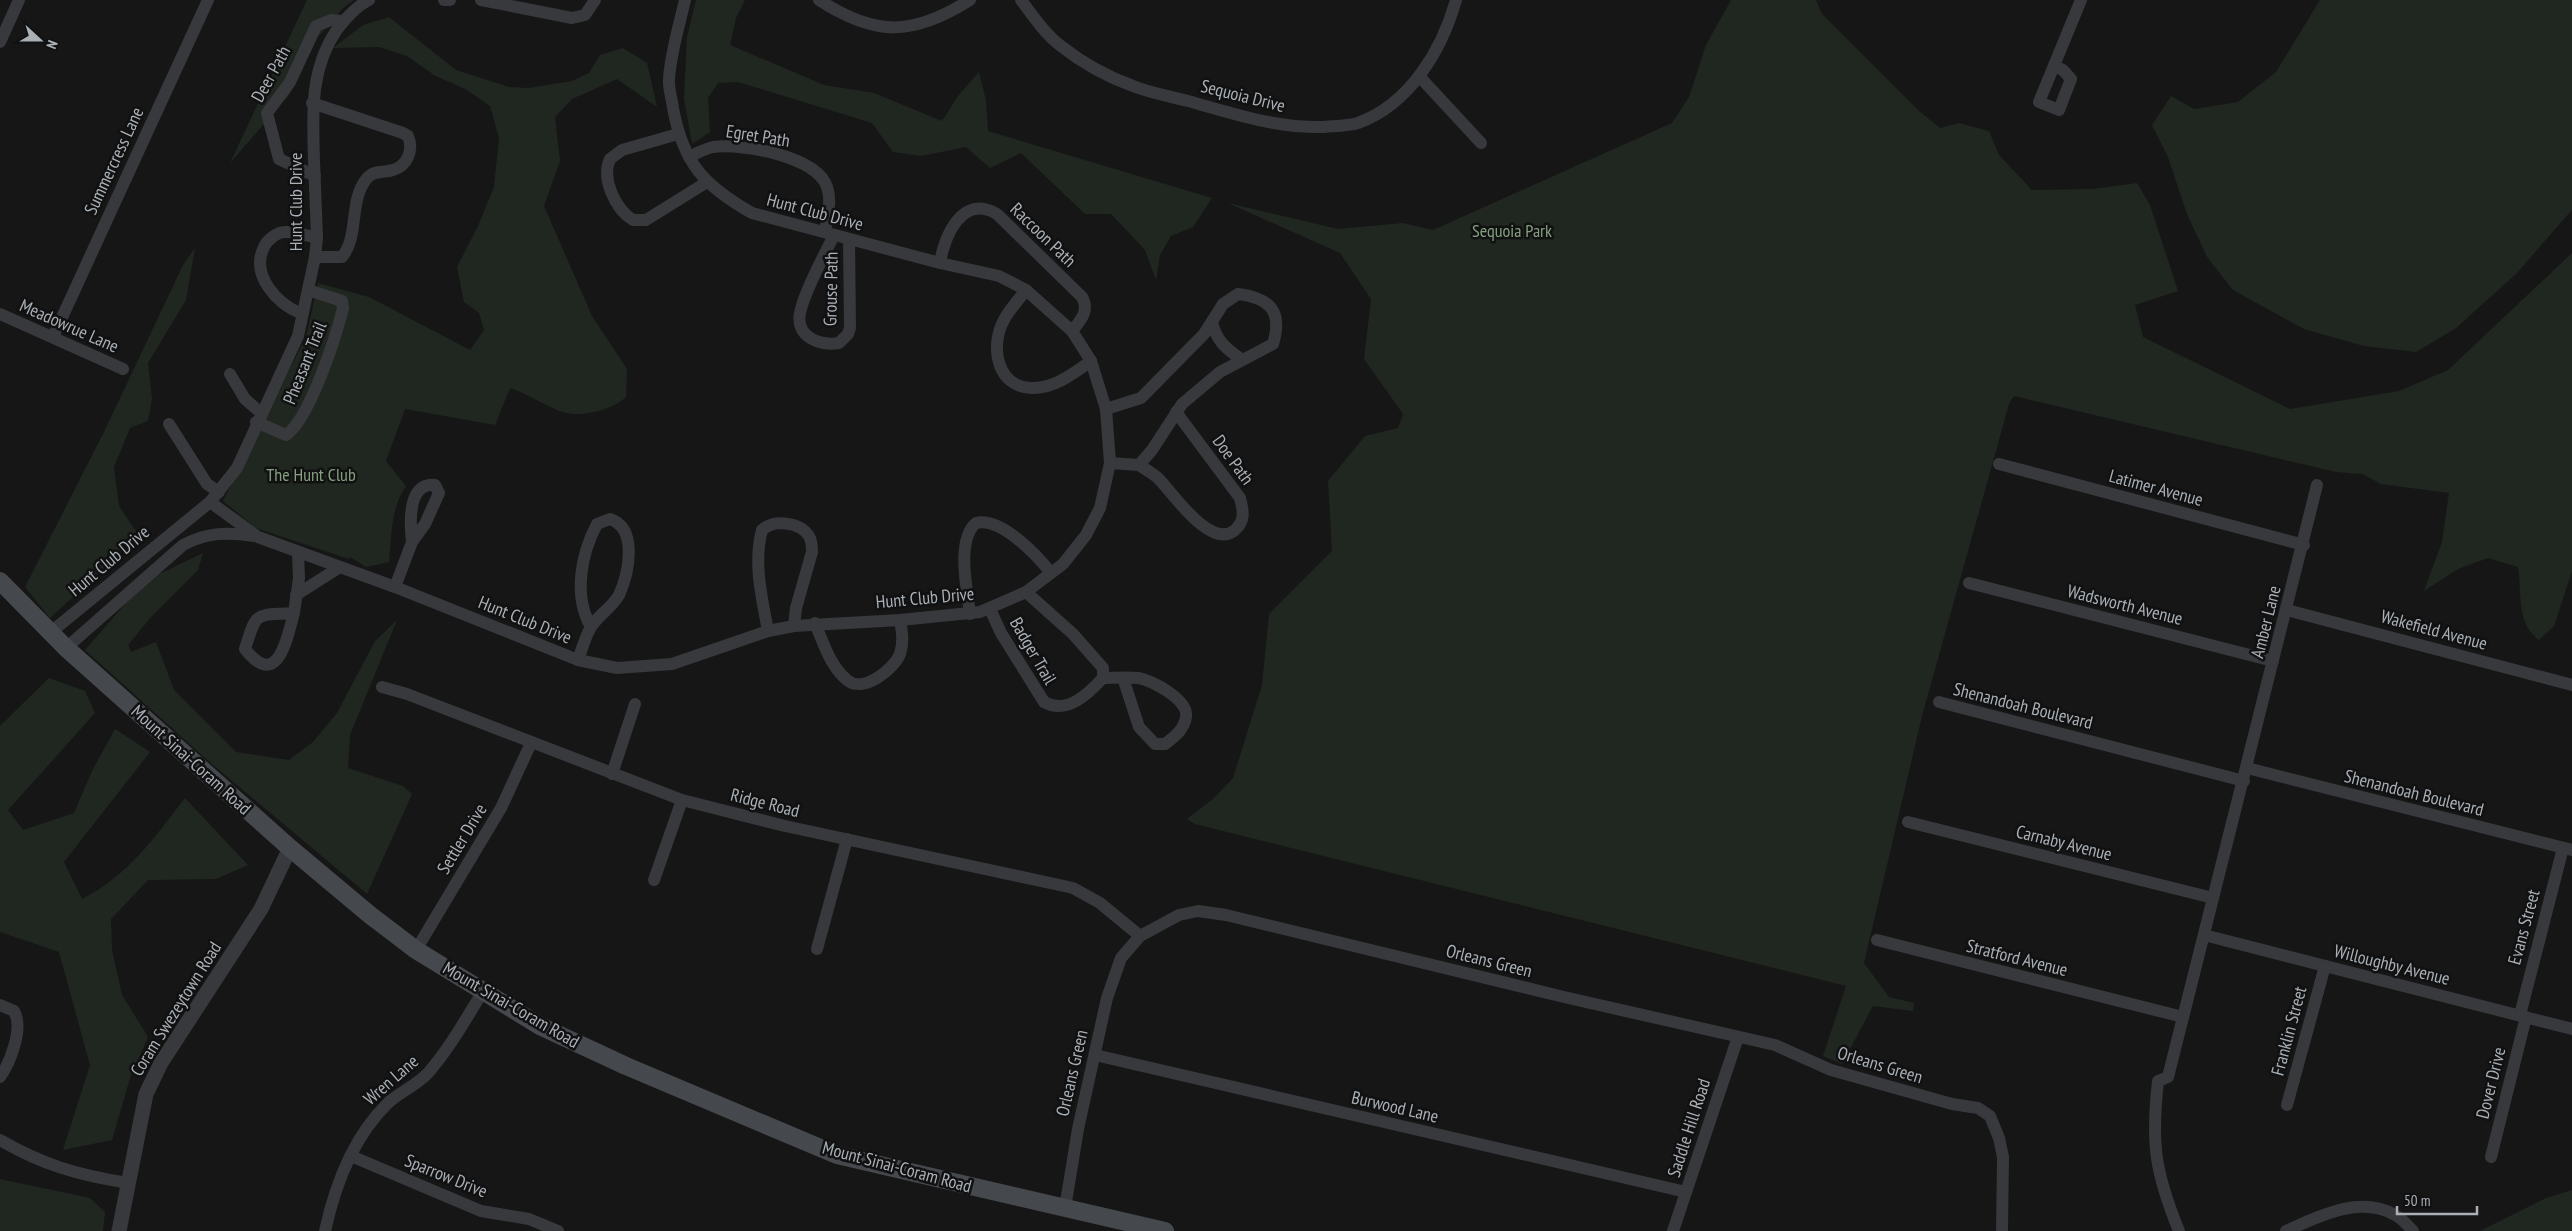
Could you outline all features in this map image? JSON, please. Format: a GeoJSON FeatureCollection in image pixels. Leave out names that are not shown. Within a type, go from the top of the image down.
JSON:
{"type":"FeatureCollection","features":[{"type":"Feature","properties":{"kind":"main road","name":"Mount Sinai-Coram Road"},"geometry":{"type":"LineString","coordinates":[[0,581],[66,648],[290,848],[370,915],[416,950],[540,1026],[626,1066],[837,1155],[1165,1231]]}},
{"type":"Feature","properties":{"kind":"street"},"geometry":{"type":"LineString","coordinates":[[0,42],[19,0]]}},
{"type":"Feature","properties":{"kind":"street","name":"Summercress Lane"},"geometry":{"type":"LineString","coordinates":[[52,336],[208,0]]}},
{"type":"Feature","properties":{"kind":"street","name":"Hunt Club Drive"},"geometry":{"type":"LineString","coordinates":[[51,632],[190,516],[210,502],[237,468],[258,418],[298,336],[315,257],[315,176],[312,103],[315,81],[322,55],[343,22],[369,0]]}},
{"type":"Feature","properties":{"kind":"street"},"geometry":{"type":"LineString","coordinates":[[444,0],[450,0]]}},
{"type":"Feature","properties":{"kind":"street"},"geometry":{"type":"LineString","coordinates":[[486,0],[572,18],[585,15],[595,0]]}},
{"type":"Feature","properties":{"kind":"street","name":"Hunt Club Drive"},"geometry":{"type":"LineString","coordinates":[[66,648],[153,569],[183,545],[202,536],[234,533],[258,537],[395,587],[578,660],[617,668],[672,664],[768,630],[794,626],[815,623],[900,620],[970,614],[990,609],[1026,592],[1063,564],[1086,535],[1100,508],[1110,463],[1106,409],[1091,361],[1072,331],[1026,290],[999,276],[940,263],[752,213],[727,199],[707,182],[688,157],[678,134],[668,80],[685,0]]}},
{"type":"Feature","properties":{"kind":"street"},"geometry":{"type":"LineString","coordinates":[[819,0],[840,14],[866,24],[892,28],[914,27],[951,12],[970,0]]}},
{"type":"Feature","properties":{"kind":"street","name":"Sequoia Drive"},"geometry":{"type":"LineString","coordinates":[[1021,0],[1060,45],[1092,66],[1133,86],[1260,122],[1302,127],[1338,126],[1358,123],[1380,111],[1400,95],[1419,76],[1442,42],[1456,0]]}},
{"type":"Feature","properties":{"kind":"street"},"geometry":{"type":"LineString","coordinates":[[2054,66],[2081,0]]}},
{"type":"Feature","properties":{"kind":"street","name":"Deer Path"},"geometry":{"type":"LineString","coordinates":[[315,176],[279,159],[267,113],[290,82],[316,26],[331,20],[343,22]]}},
{"type":"Feature","properties":{"kind":"street"},"geometry":{"type":"LineString","coordinates":[[1419,76],[1481,143]]}},
{"type":"Feature","properties":{"kind":"street"},"geometry":{"type":"LineString","coordinates":[[312,103],[403,133],[408,136],[411,149],[402,165],[394,170],[375,172],[364,184],[358,200],[349,247],[342,257],[315,257]]}},
{"type":"Feature","properties":{"kind":"street"},"geometry":{"type":"LineString","coordinates":[[678,134],[622,150],[610,159],[607,174],[611,191],[621,209],[633,220],[646,220],[707,182]]}},
{"type":"Feature","properties":{"kind":"street","name":"Egret Path"},"geometry":{"type":"LineString","coordinates":[[688,157],[702,150],[726,147],[774,154],[804,163],[815,171],[827,186],[830,198],[829,234]]}},
{"type":"Feature","properties":{"kind":"street","name":"Raccoon Path"},"geometry":{"type":"LineString","coordinates":[[940,263],[943,244],[960,217],[974,208],[989,209],[1082,297],[1086,305],[1085,312],[1072,331]]}},
{"type":"Feature","properties":{"kind":"street"},"geometry":{"type":"LineString","coordinates":[[302,314],[278,299],[267,286],[259,264],[261,252],[266,242],[285,232],[316,238]]}},
{"type":"Feature","properties":{"kind":"street","name":"Grouse Path"},"geometry":{"type":"LineString","coordinates":[[829,234],[800,313],[801,329],[805,335],[817,342],[838,343],[848,334],[850,328],[849,239]]}},
{"type":"Feature","properties":{"kind":"street","name":"Pheasant Trail"},"geometry":{"type":"LineString","coordinates":[[258,418],[286,435],[292,431],[306,412],[343,308],[342,301],[308,290]]}},
{"type":"Feature","properties":{"kind":"street"},"geometry":{"type":"LineString","coordinates":[[1026,290],[1004,318],[999,332],[998,361],[1003,374],[1008,380],[1023,387],[1044,387],[1069,377],[1091,361]]}},
{"type":"Feature","properties":{"kind":"street"},"geometry":{"type":"LineString","coordinates":[[1106,409],[1142,398],[1204,334],[1223,304],[1238,294],[1260,298],[1273,309],[1278,321],[1273,344],[1241,359],[1220,372],[1182,404],[1152,450],[1139,465],[1110,463]]}},
{"type":"Feature","properties":{"kind":"street","name":"Meadowrue Lane"},"geometry":{"type":"LineString","coordinates":[[0,314],[124,369]]}},
{"type":"Feature","properties":{"kind":"street"},"geometry":{"type":"LineString","coordinates":[[1212,322],[1215,334],[1223,346],[1241,359]]}},
{"type":"Feature","properties":{"kind":"street"},"geometry":{"type":"LineString","coordinates":[[230,374],[258,418]]}},
{"type":"Feature","properties":{"kind":"street","name":"Doe Path"},"geometry":{"type":"LineString","coordinates":[[1139,465],[1157,478],[1207,530],[1226,534],[1234,531],[1240,524],[1244,514],[1240,498],[1176,412]]}},
{"type":"Feature","properties":{"kind":"street"},"geometry":{"type":"LineString","coordinates":[[169,424],[206,484],[219,492]]}},
{"type":"Feature","properties":{"kind":"street","name":"Latimer Avenue"},"geometry":{"type":"LineString","coordinates":[[1999,464],[2304,545]]}},
{"type":"Feature","properties":{"kind":"street","name":"Amber Lane"},"geometry":{"type":"LineString","coordinates":[[2244,780],[2304,545],[2317,485]]}},
{"type":"Feature","properties":{"kind":"street","name":"Hunt Club Drive"},"geometry":{"type":"LineString","coordinates":[[210,502],[258,537]]}},
{"type":"Feature","properties":{"kind":"street"},"geometry":{"type":"LineString","coordinates":[[190,516],[202,536]]}},
{"type":"Feature","properties":{"kind":"street"},"geometry":{"type":"LineString","coordinates":[[578,660],[591,627],[611,607],[623,583],[628,543],[627,534],[620,523],[610,519],[597,524],[586,547],[583,563],[580,590],[583,614],[591,627]]}},
{"type":"Feature","properties":{"kind":"street"},"geometry":{"type":"LineString","coordinates":[[970,614],[964,550],[967,535],[976,523],[987,522],[1001,528],[1034,554],[1051,573]]}},
{"type":"Feature","properties":{"kind":"street"},"geometry":{"type":"LineString","coordinates":[[768,630],[758,565],[762,530],[772,524],[787,524],[799,528],[810,537],[812,542],[812,552],[796,608],[794,626]]}},
{"type":"Feature","properties":{"kind":"street"},"geometry":{"type":"LineString","coordinates":[[395,587],[412,542]]}},
{"type":"Feature","properties":{"kind":"street"},"geometry":{"type":"LineString","coordinates":[[294,613],[264,614],[257,618],[245,649],[250,655],[268,664],[273,664],[281,656],[294,613],[299,578],[298,552]]}},
{"type":"Feature","properties":{"kind":"street"},"geometry":{"type":"LineString","coordinates":[[296,595],[340,567]]}},
{"type":"Feature","properties":{"kind":"street","name":"Wadsworth Avenue"},"geometry":{"type":"LineString","coordinates":[[1969,583],[2273,661]]}},
{"type":"Feature","properties":{"kind":"street","name":"Badger Trail"},"geometry":{"type":"LineString","coordinates":[[990,609],[1001,633],[1044,702],[1058,706],[1075,702],[1090,692],[1103,678],[1103,668],[1073,634],[1026,592]]}},
{"type":"Feature","properties":{"kind":"street","name":"Wakefield Avenue"},"geometry":{"type":"LineString","coordinates":[[2287,610],[2572,685]]}},
{"type":"Feature","properties":{"kind":"street"},"geometry":{"type":"LineString","coordinates":[[815,623],[833,662],[842,675],[852,684],[861,684],[886,671],[899,657],[903,638],[900,620]]}},
{"type":"Feature","properties":{"kind":"street"},"geometry":{"type":"LineString","coordinates":[[1103,678],[1122,678],[1138,678],[1165,690],[1176,699],[1185,711],[1186,717],[1180,732],[1165,744],[1155,744],[1139,727],[1122,678]]}},
{"type":"Feature","properties":{"kind":"street","name":"Ridge Road"},"geometry":{"type":"LineString","coordinates":[[382,687],[407,694],[682,800],[786,826],[1073,888],[1100,903],[1140,936]]}},
{"type":"Feature","properties":{"kind":"street","name":"Shenandoah Boulevard"},"geometry":{"type":"LineString","coordinates":[[1939,702],[2244,780]]}},
{"type":"Feature","properties":{"kind":"street"},"geometry":{"type":"LineString","coordinates":[[612,774],[635,704]]}},
{"type":"Feature","properties":{"kind":"street","name":"Settler Drive"},"geometry":{"type":"LineString","coordinates":[[416,950],[502,808],[531,743]]}},
{"type":"Feature","properties":{"kind":"street","name":"Shenandoah Boulevard"},"geometry":{"type":"LineString","coordinates":[[2247,768],[2568,849]]}},
{"type":"Feature","properties":{"kind":"street"},"geometry":{"type":"LineString","coordinates":[[2179,1231],[2164,1194],[2157,1166],[2154,1119],[2158,1080],[2168,1077],[2212,898],[2244,780]]}},
{"type":"Feature","properties":{"kind":"street"},"geometry":{"type":"LineString","coordinates":[[654,880],[682,800]]}},
{"type":"Feature","properties":{"kind":"street","name":"Carnaby Avenue"},"geometry":{"type":"LineString","coordinates":[[1908,822],[2212,898]]}},
{"type":"Feature","properties":{"kind":"street"},"geometry":{"type":"LineString","coordinates":[[817,949],[847,839]]}},
{"type":"Feature","properties":{"kind":"street","name":"Coram Swezeytown Road"},"geometry":{"type":"LineString","coordinates":[[119,1231],[146,1094],[160,1063],[261,909],[290,848]]}},
{"type":"Feature","properties":{"kind":"street","name":"Evans Street"},"geometry":{"type":"LineString","coordinates":[[2523,1016],[2568,849]]}},
{"type":"Feature","properties":{"kind":"street","name":"Orleans Green"},"geometry":{"type":"LineString","coordinates":[[1064,1208],[1078,1129],[1114,975],[1121,958],[1140,936],[1179,914],[1198,911],[1226,915],[1719,1034],[1775,1045],[1831,1070],[1952,1104],[1978,1108],[1990,1116],[1996,1127],[2003,1157],[2002,1231]]}},
{"type":"Feature","properties":{"kind":"street","name":"Willoughby Avenue"},"geometry":{"type":"LineString","coordinates":[[2204,935],[2572,1029]]}},
{"type":"Feature","properties":{"kind":"street","name":"Stratford Avenue"},"geometry":{"type":"LineString","coordinates":[[1877,940],[2183,1017]]}},
{"type":"Feature","properties":{"kind":"street","name":"Franklin Street"},"geometry":{"type":"LineString","coordinates":[[2288,1105],[2325,966]]}},
{"type":"Feature","properties":{"kind":"street","name":"Wren Lane"},"geometry":{"type":"LineString","coordinates":[[325,1231],[329,1210],[350,1156],[372,1118],[390,1100],[426,1075],[445,1051],[483,991]]}},
{"type":"Feature","properties":{"kind":"street"},"geometry":{"type":"LineString","coordinates":[[0,1005],[14,1011],[18,1025],[8,1064],[0,1078]]}},
{"type":"Feature","properties":{"kind":"street","name":"Dover Drive"},"geometry":{"type":"LineString","coordinates":[[2490,1157],[2523,1016]]}},
{"type":"Feature","properties":{"kind":"street","name":"Saddle Hill Road"},"geometry":{"type":"LineString","coordinates":[[1673,1231],[1738,1037]]}},
{"type":"Feature","properties":{"kind":"street","name":"Burwood Lane"},"geometry":{"type":"LineString","coordinates":[[1095,1055],[1686,1192]]}},
{"type":"Feature","properties":{"kind":"street"},"geometry":{"type":"LineString","coordinates":[[0,1140],[33,1159],[86,1176],[128,1183]]}},
{"type":"Feature","properties":{"kind":"street","name":"Sparrow Drive"},"geometry":{"type":"LineString","coordinates":[[350,1156],[481,1211],[529,1219],[558,1231]]}},
{"type":"Feature","properties":{"kind":"street"},"geometry":{"type":"LineString","coordinates":[[2286,1231],[2338,1210],[2361,1207],[2396,1215],[2413,1231]]}},
{"type":"Feature","properties":{"kind":"green space"},"geometry":{"type":"Polygon","coordinates":[[[307,0],[354,0],[342,9],[318,37],[290,94],[230,163],[307,0]]]}},
{"type":"Feature","properties":{"kind":"green space"},"geometry":{"type":"Polygon","coordinates":[[[696,0],[745,0],[736,18],[730,45],[824,85],[874,93],[942,121],[958,96],[979,72],[986,100],[988,131],[1212,198],[1193,227],[1171,236],[1160,255],[1156,280],[1145,250],[1111,214],[1085,214],[1021,153],[990,168],[966,147],[921,156],[893,152],[872,123],[738,82],[718,83],[708,98],[710,132],[692,144],[684,99],[687,37],[696,0]]]}},
{"type":"Feature","properties":{"kind":"green space","name":"Sequoia Park"},"geometry":{"type":"Polygon","coordinates":[[[1731,0],[1816,0],[1822,14],[1919,111],[1940,128],[1959,123],[1989,131],[1999,155],[2032,190],[2093,189],[2137,183],[2150,205],[2178,291],[2135,305],[2143,337],[2290,409],[2399,391],[2448,370],[2572,253],[2572,571],[2554,626],[2539,640],[2532,633],[2523,616],[2518,567],[2488,558],[2458,569],[2424,591],[2442,542],[2449,493],[2381,484],[2362,474],[2336,472],[2014,396],[2009,404],[1922,716],[1864,963],[1889,997],[1914,1003],[1913,1011],[1873,1006],[1842,1064],[1823,1056],[1846,986],[1195,824],[1187,819],[1213,799],[1233,778],[1262,685],[1269,614],[1332,551],[1328,481],[1365,436],[1398,428],[1403,414],[1364,359],[1371,299],[1340,253],[1228,203],[1338,229],[1403,223],[1433,230],[1672,123],[1689,97],[1706,45],[1731,0]]]}},
{"type":"Feature","properties":{"kind":"green space"},"geometry":{"type":"Polygon","coordinates":[[[2320,0],[2572,0],[2572,210],[2516,274],[2456,328],[2416,352],[2364,346],[2304,329],[2233,290],[2207,257],[2187,214],[2168,157],[2152,125],[2171,96],[2194,109],[2238,102],[2276,72],[2320,0]]]}},
{"type":"Feature","properties":{"kind":"green space","name":"The Hunt Club"},"geometry":{"type":"Polygon","coordinates":[[[389,17],[456,70],[509,87],[528,88],[572,81],[589,73],[600,55],[623,48],[647,63],[657,107],[617,79],[572,99],[555,117],[560,161],[544,206],[592,316],[627,369],[626,397],[614,405],[598,411],[574,414],[561,412],[510,388],[495,425],[405,409],[386,461],[406,486],[394,513],[389,562],[366,567],[350,557],[349,559],[256,528],[223,501],[306,337],[318,283],[369,297],[470,350],[484,330],[479,313],[464,302],[457,267],[478,226],[494,187],[499,138],[490,106],[467,90],[434,75],[407,56],[379,47],[333,48],[363,25],[389,17]]]}},
{"type":"Feature","properties":{"kind":"green space"},"geometry":{"type":"Polygon","coordinates":[[[195,248],[186,300],[148,363],[152,399],[148,421],[130,428],[114,467],[119,506],[139,536],[50,618],[25,587],[104,432],[183,265],[195,248]]]}},
{"type":"Feature","properties":{"kind":"green space"},"geometry":{"type":"Polygon","coordinates":[[[203,553],[198,570],[152,616],[128,645],[131,652],[156,642],[174,690],[236,752],[289,760],[313,742],[337,713],[375,641],[397,620],[350,735],[348,768],[403,786],[412,794],[367,894],[213,765],[85,650],[145,581],[203,553]]]}},
{"type":"Feature","properties":{"kind":"green space"},"geometry":{"type":"Polygon","coordinates":[[[49,678],[85,691],[95,713],[8,810],[23,830],[74,813],[92,771],[115,729],[150,752],[64,862],[82,899],[114,879],[127,867],[151,841],[185,798],[248,865],[216,879],[148,880],[111,919],[112,950],[122,995],[148,1037],[130,1078],[112,1140],[63,1150],[90,1065],[59,952],[0,932],[0,726],[49,678]]]}},
{"type":"Feature","properties":{"kind":"green space"},"geometry":{"type":"Polygon","coordinates":[[[0,1179],[90,1198],[105,1212],[103,1231],[0,1231],[0,1179]]]}},
{"type":"Feature","properties":{"kind":"green space"},"geometry":{"type":"Polygon","coordinates":[[[2572,1190],[2572,1231],[2480,1231],[2546,1198],[2572,1190]]]}}]}
